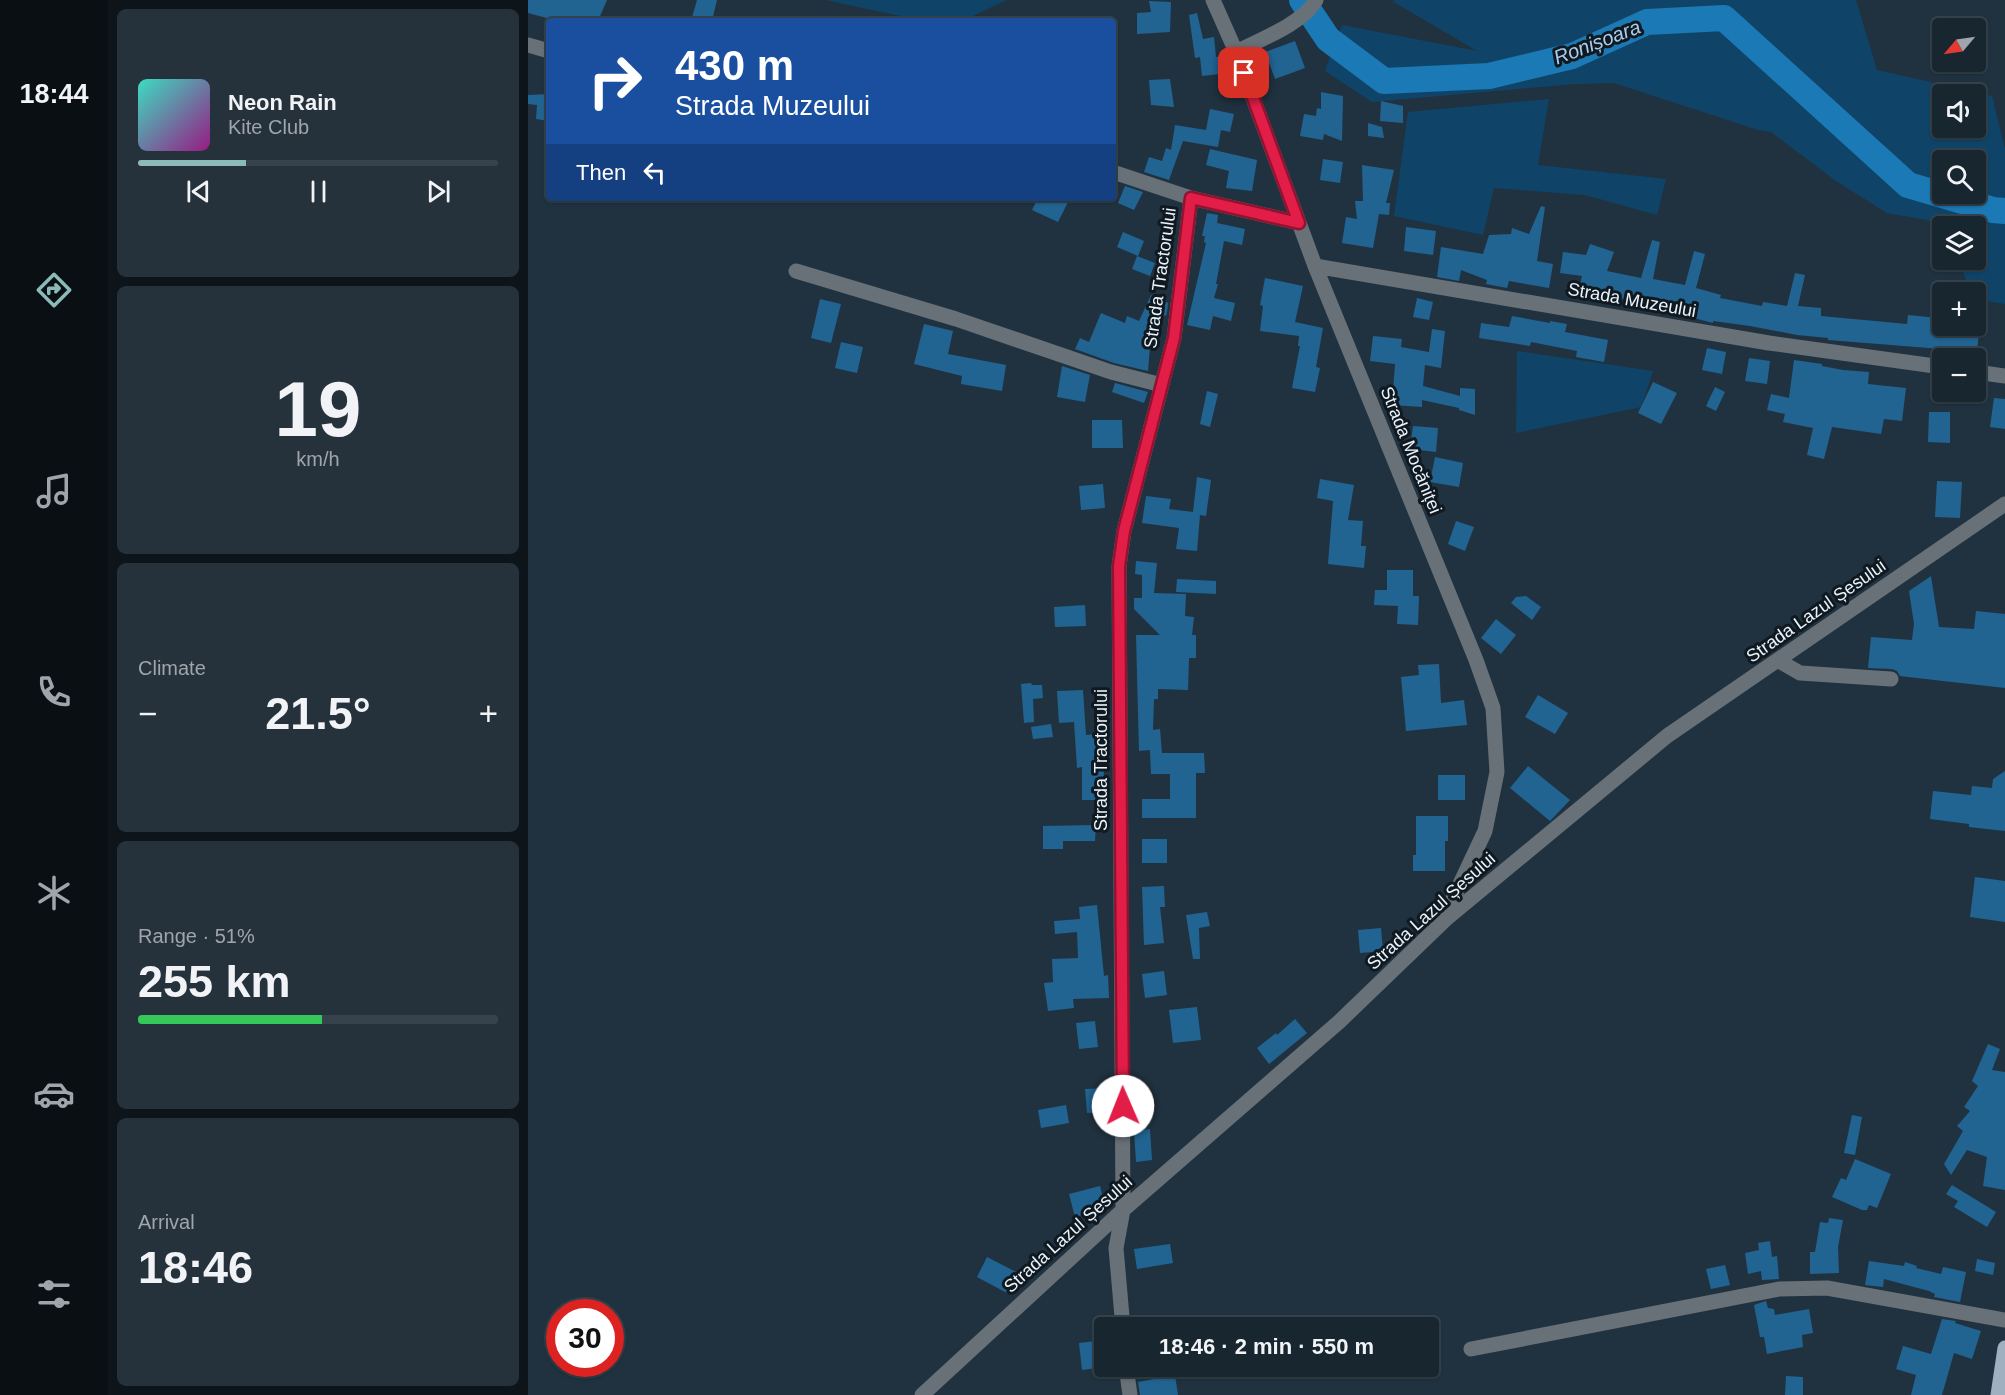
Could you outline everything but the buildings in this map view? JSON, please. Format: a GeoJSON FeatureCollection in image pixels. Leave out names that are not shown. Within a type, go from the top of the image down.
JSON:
{"type":"FeatureCollection","features":[{"type":"Feature","properties":{"kind":"main road"},"geometry":{"type":"LineString","coordinates":[[1998,1395],[2005,1348]]}},
{"type":"Feature","properties":{"kind":"street","name":"Strada Mocăniței"},"geometry":{"type":"LineString","coordinates":[[1214,0],[1236,52],[1315,266],[1476,660],[1493,708],[1497,772],[1485,831],[1452,901],[1446,919]]}},
{"type":"Feature","properties":{"kind":"street"},"geometry":{"type":"LineString","coordinates":[[1236,52],[1293,22],[1314,3]]}},
{"type":"Feature","properties":{"kind":"street"},"geometry":{"type":"LineString","coordinates":[[528,45],[546,50]]}},
{"type":"Feature","properties":{"kind":"street"},"geometry":{"type":"LineString","coordinates":[[1116,173],[1191,198],[1299,223]]}},
{"type":"Feature","properties":{"kind":"street","name":"Strada Tractorului"},"geometry":{"type":"LineString","coordinates":[[1122,1317],[1116,1248],[1123,1210],[1119,566],[1124,531],[1174,338],[1191,198]]}},
{"type":"Feature","properties":{"kind":"street","name":"Strada Muzeului"},"geometry":{"type":"LineString","coordinates":[[1315,266],[1769,343],[1932,366]]}},
{"type":"Feature","properties":{"kind":"street"},"geometry":{"type":"LineString","coordinates":[[796,271],[956,319],[1111,372],[1162,385]]}},
{"type":"Feature","properties":{"kind":"street"},"geometry":{"type":"LineString","coordinates":[[1986,373],[2005,376]]}},
{"type":"Feature","properties":{"kind":"street","name":"Strada Lazul Șesului"},"geometry":{"type":"LineString","coordinates":[[922,1395],[1123,1210],[1340,1021],[1446,919],[1667,736],[2005,504]]}},
{"type":"Feature","properties":{"kind":"street"},"geometry":{"type":"LineString","coordinates":[[1779,661],[1800,673],[1891,679]]}},
{"type":"Feature","properties":{"kind":"street"},"geometry":{"type":"LineString","coordinates":[[1471,1349],[1779,1289],[1827,1288],[2005,1320]]}},
{"type":"Feature","properties":{"kind":"street"},"geometry":{"type":"LineString","coordinates":[[1128,1377],[1130,1395]]}},
{"type":"Feature","properties":{"kind":"shaded area"},"geometry":{"type":"Polygon","coordinates":[[[826,0],[1007,0],[968,18],[905,17],[826,0]]]}},
{"type":"Feature","properties":{"kind":"shaded area"},"geometry":{"type":"Polygon","coordinates":[[[1856,0],[1877,70],[1939,84],[1932,84],[1932,138],[1986,138],[1986,95],[1992,96],[2005,149],[2005,304],[1986,301],[1986,282],[1967,282],[1962,270],[1986,270],[1986,216],[1932,216],[1932,221],[1887,213],[1836,181],[1771,132],[1758,130],[1614,83],[1575,84],[1372,102],[1325,71],[1342,25],[1477,51],[1392,1],[1856,0]]]}},
{"type":"Feature","properties":{"kind":"shaded area"},"geometry":{"type":"Polygon","coordinates":[[[1549,99],[1538,165],[1666,179],[1657,215],[1585,195],[1494,188],[1483,235],[1394,216],[1408,112],[1549,99]]]}},
{"type":"Feature","properties":{"kind":"shaded area"},"geometry":{"type":"Polygon","coordinates":[[[1517,351],[1653,371],[1641,407],[1516,433],[1517,351]]]}},
{"type":"Feature","properties":{"kind":"waterway","name":"Ronișoara"},"geometry":{"type":"LineString","coordinates":[[1302,0],[1328,39],[1384,81],[1489,76],[1572,56],[1647,22],[1724,18],[1908,185],[1993,210],[2005,211]]}},
{"type":"Feature","properties":{"kind":"route"},"geometry":{"type":"LineString","coordinates":[[1123,1106],[1119,566],[1124,531],[1174,338],[1191,198],[1299,223],[1244,73]]}}]}
